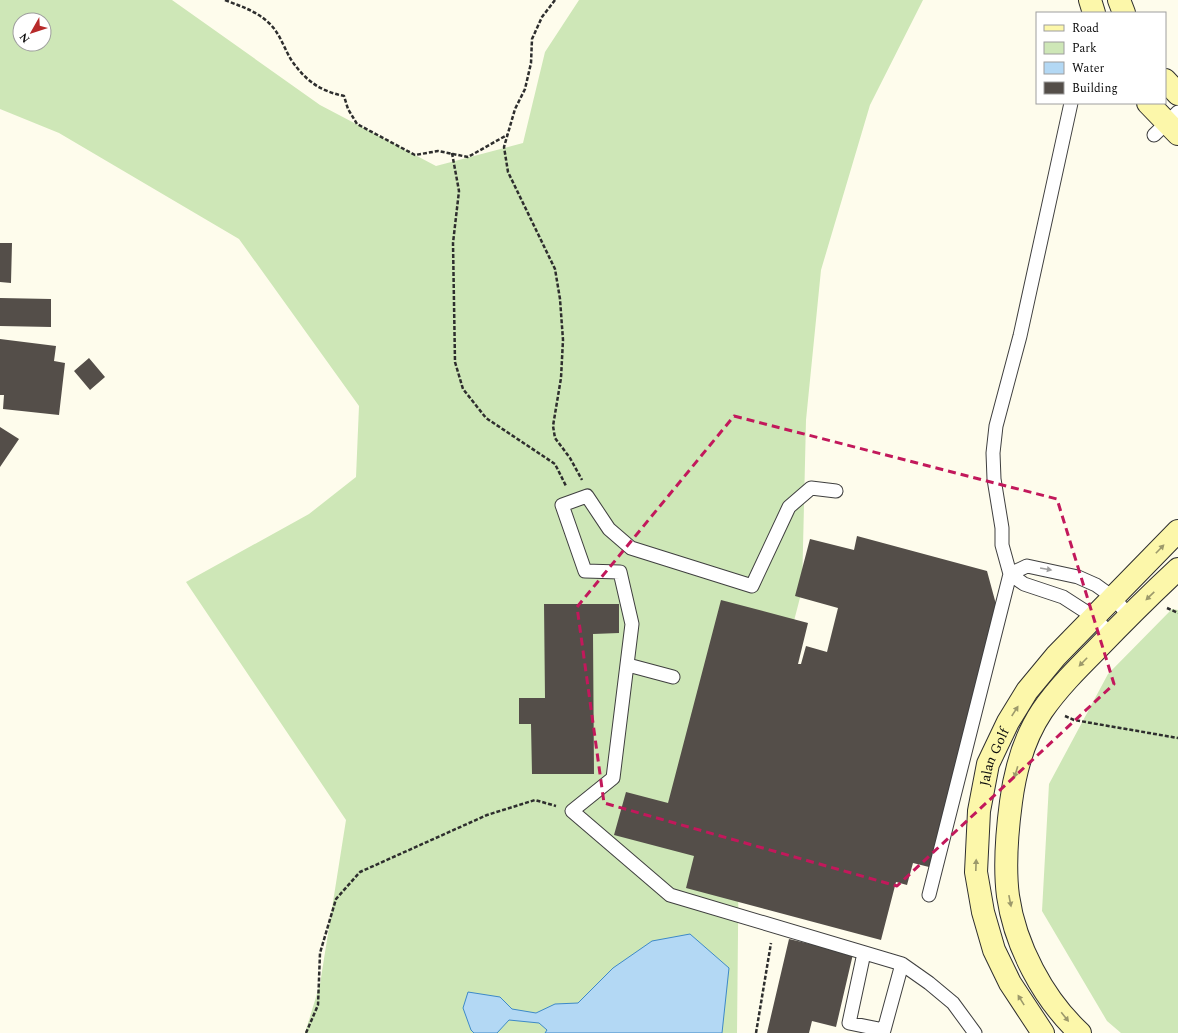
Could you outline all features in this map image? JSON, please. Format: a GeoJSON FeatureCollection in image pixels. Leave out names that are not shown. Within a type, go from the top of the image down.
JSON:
{"type":"FeatureCollection","features":[{"type":"Feature","properties":{"kind":"street"},"geometry":{"type":"LineString","coordinates":[[1090,0],[1094,12]]}},
{"type":"Feature","properties":{"kind":"street"},"geometry":{"type":"LineString","coordinates":[[1119,0],[1124,12]]}},
{"type":"Feature","properties":{"kind":"street"},"geometry":{"type":"LineString","coordinates":[[1166,81],[1178,94]]}},
{"type":"Feature","properties":{"kind":"street"},"geometry":{"type":"LineString","coordinates":[[1149,104],[1169,126]]}},
{"type":"Feature","properties":{"kind":"street","name":"Jalan Golf"},"geometry":{"type":"LineString","coordinates":[[1042,1033],[1010,983],[994,950],[983,912],[976,872],[979,810],[988,764],[1008,722],[1027,691],[1056,656],[1178,531]]}},
{"type":"Feature","properties":{"kind":"street","name":"Jalan Golf"},"geometry":{"type":"LineString","coordinates":[[1080,1033],[1046,993],[1028,958],[1013,917],[1006,876],[1009,822],[1014,778],[1025,744],[1046,706],[1063,684],[1129,616],[1178,569]]}},
{"type":"Feature","properties":{"kind":"lane"},"geometry":{"type":"LineString","coordinates":[[929,895],[1010,574],[1002,545],[1002,528],[994,479],[993,454],[996,426],[1020,336],[1071,104]]}},
{"type":"Feature","properties":{"kind":"lane"},"geometry":{"type":"LineString","coordinates":[[836,491],[810,488],[789,507],[752,586],[631,548],[609,529],[588,496],[562,505],[584,571],[620,572],[632,624],[613,778],[572,811],[670,895],[902,964],[929,983],[953,1003],[975,1033]]}},
{"type":"Feature","properties":{"kind":"lane"},"geometry":{"type":"LineString","coordinates":[[1010,574],[1027,566],[1078,577],[1096,585],[1114,598],[1129,616]]}},
{"type":"Feature","properties":{"kind":"lane"},"geometry":{"type":"LineString","coordinates":[[1010,574],[1024,584],[1063,597],[1094,617],[1111,635]]}},
{"type":"Feature","properties":{"kind":"lane"},"geometry":{"type":"LineString","coordinates":[[628,665],[673,677]]}},
{"type":"Feature","properties":{"kind":"lane"},"geometry":{"type":"LineString","coordinates":[[864,953],[849,1023],[884,1030],[902,964]]}},
{"type":"Feature","properties":{"kind":"path"},"geometry":{"type":"LineString","coordinates":[[225,0],[254,11],[270,24],[281,39],[292,61],[316,87],[327,92],[344,96],[348,109],[357,124],[415,155],[438,151],[468,157],[507,135]]}},
{"type":"Feature","properties":{"kind":"path"},"geometry":{"type":"LineString","coordinates":[[555,0],[542,17],[532,39],[531,63],[525,89],[515,109],[504,147],[508,172],[554,269],[560,299],[563,340],[561,378],[553,426],[555,438],[570,458],[588,496]]}},
{"type":"Feature","properties":{"kind":"path"},"geometry":{"type":"LineString","coordinates":[[452,153],[459,191],[453,243],[455,362],[463,389],[486,418],[555,464],[574,500]]}},
{"type":"Feature","properties":{"kind":"path"},"geometry":{"type":"LineString","coordinates":[[1046,706],[1074,720],[1178,738]]}},
{"type":"Feature","properties":{"kind":"path"},"geometry":{"type":"LineString","coordinates":[[306,1033],[318,1005],[320,953],[336,899],[360,872],[487,815],[535,800],[572,811]]}},
{"type":"Feature","properties":{"kind":"path"},"geometry":{"type":"LineString","coordinates":[[756,1033],[774,926]]}},
{"type":"Feature","properties":{"kind":"highlighted area"},"geometry":{"type":"Polygon","coordinates":[[[734,416],[1057,499],[1114,684],[897,886],[604,803],[577,607],[734,416]]]}},
{"type":"Feature","properties":{"kind":"green space"},"geometry":{"type":"Polygon","coordinates":[[[0,0],[172,0],[320,105],[436,166],[523,143],[545,52],[579,0],[923,0],[870,105],[821,270],[806,420],[802,590],[739,833],[737,1033],[305,1033],[320,984],[346,820],[186,582],[309,514],[356,477],[359,406],[239,239],[59,133],[0,109],[0,0]]]}},
{"type":"Feature","properties":{"kind":"green space"},"geometry":{"type":"Polygon","coordinates":[[[1172,609],[1178,610],[1178,1033],[1121,1033],[1107,1021],[1042,911],[1049,784],[1108,674],[1172,609]]]}},
{"type":"Feature","properties":{"kind":"water"},"geometry":{"type":"Polygon","coordinates":[[[690,934],[729,968],[722,1033],[545,1033],[547,1030],[539,1023],[509,1020],[497,1033],[474,1033],[471,1030],[463,1008],[468,992],[500,997],[512,1009],[536,1013],[555,1004],[578,1003],[613,968],[652,941],[690,934]]]}},
{"type":"Feature","properties":{"kind":"building"},"geometry":{"type":"Polygon","coordinates":[[[0,243],[12,243],[11,283],[0,282],[0,243]]]}},
{"type":"Feature","properties":{"kind":"building"},"geometry":{"type":"Polygon","coordinates":[[[0,298],[51,299],[51,327],[0,326],[0,298]]]}},
{"type":"Feature","properties":{"kind":"building"},"geometry":{"type":"Polygon","coordinates":[[[0,339],[56,346],[54,361],[65,363],[59,415],[3,409],[4,395],[0,395],[0,339]]]}},
{"type":"Feature","properties":{"kind":"building"},"geometry":{"type":"Polygon","coordinates":[[[89,358],[105,377],[90,390],[74,371],[89,358]]]}},
{"type":"Feature","properties":{"kind":"building"},"geometry":{"type":"Polygon","coordinates":[[[0,427],[19,439],[0,467],[0,427]]]}},
{"type":"Feature","properties":{"kind":"building"},"geometry":{"type":"Polygon","coordinates":[[[857,536],[987,571],[997,608],[929,867],[913,863],[907,885],[896,882],[881,940],[686,888],[694,856],[614,835],[626,792],[668,803],[721,600],[808,623],[798,664],[801,664],[806,646],[827,652],[838,608],[795,596],[810,539],[854,550],[857,536]]]}},
{"type":"Feature","properties":{"kind":"building"},"geometry":{"type":"Polygon","coordinates":[[[544,604],[619,604],[619,633],[593,634],[594,774],[532,774],[531,724],[519,724],[519,698],[545,698],[544,604]]]}},
{"type":"Feature","properties":{"kind":"building"},"geometry":{"type":"Polygon","coordinates":[[[789,939],[853,954],[836,1027],[812,1021],[809,1033],[767,1033],[789,939]]]}}]}
